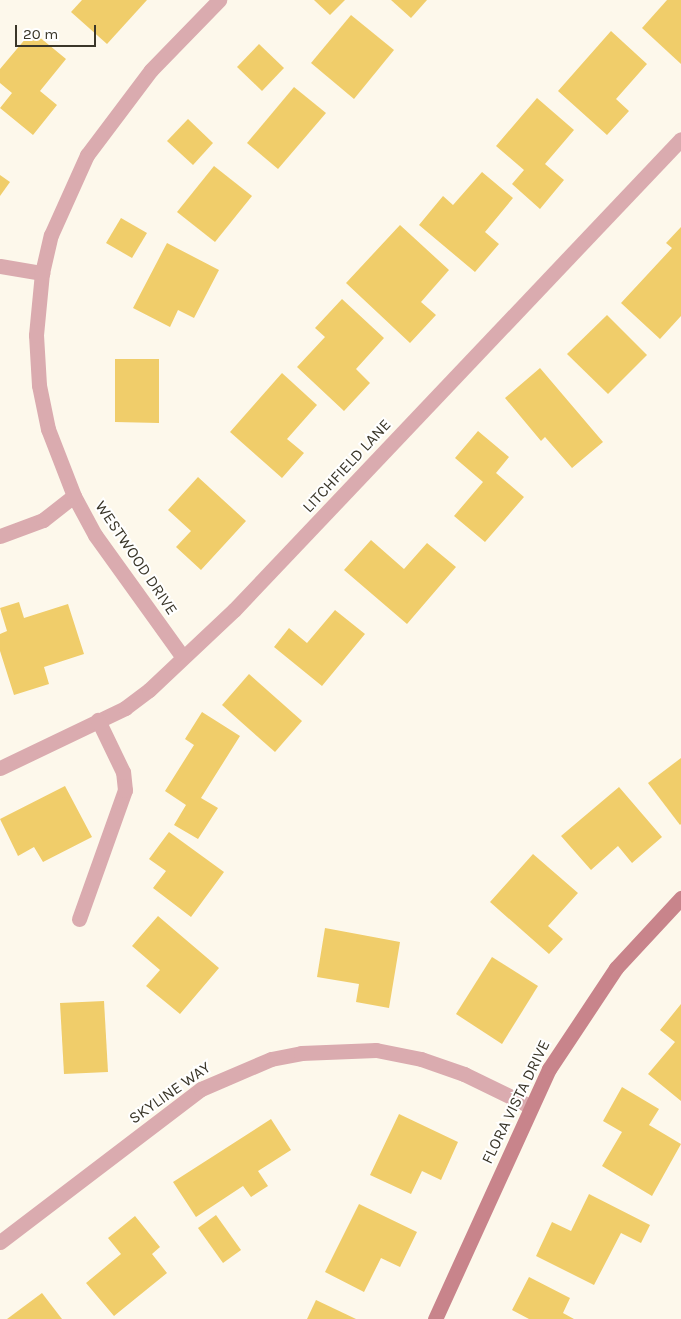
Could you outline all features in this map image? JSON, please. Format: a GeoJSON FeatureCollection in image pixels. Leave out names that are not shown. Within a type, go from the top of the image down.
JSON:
{"type":"FeatureCollection","features":[{"type":"Feature","properties":{"kind":"street","name":"WESTWOOD DRIVE"},"geometry":{"type":"LineString","coordinates":[[182,656],[95,535],[74,496],[48,428],[39,385],[36,335],[42,273],[64,199],[86,154],[151,70],[219,0]]}},
{"type":"Feature","properties":{"kind":"street","name":"LITCHFIELD LANE"},"geometry":{"type":"LineString","coordinates":[[0,768],[98,720],[149,690],[182,656],[234,610],[681,139]]}},
{"type":"Feature","properties":{"kind":"street"},"geometry":{"type":"LineString","coordinates":[[0,266],[42,273]]}},
{"type":"Feature","properties":{"kind":"street"},"geometry":{"type":"LineString","coordinates":[[0,536],[43,520],[74,496]]}},
{"type":"Feature","properties":{"kind":"street"},"geometry":{"type":"LineString","coordinates":[[79,919],[125,790],[123,772],[98,720]]}},
{"type":"Feature","properties":{"kind":"street","name":"FLORA VISTA DRIVE"},"geometry":{"type":"LineString","coordinates":[[435,1319],[530,1106],[587,1007],[616,968],[681,898]]}},
{"type":"Feature","properties":{"kind":"street","name":"SKYLINE WAY"},"geometry":{"type":"LineString","coordinates":[[0,1242],[201,1089],[271,1059],[301,1052],[376,1050],[421,1059],[464,1074],[530,1106]]}},
{"type":"Feature","properties":{"kind":"building"},"geometry":{"type":"Polygon","coordinates":[[[82,0],[147,0],[107,44],[71,12],[82,0]]]}},
{"type":"Feature","properties":{"kind":"building"},"geometry":{"type":"Polygon","coordinates":[[[314,0],[345,0],[330,15],[314,0]]]}},
{"type":"Feature","properties":{"kind":"building"},"geometry":{"type":"Polygon","coordinates":[[[391,0],[427,0],[411,18],[391,0]]]}},
{"type":"Feature","properties":{"kind":"building"},"geometry":{"type":"Polygon","coordinates":[[[667,0],[681,0],[681,64],[642,28],[667,0]]]}},
{"type":"Feature","properties":{"kind":"building"},"geometry":{"type":"Polygon","coordinates":[[[351,15],[394,50],[354,99],[311,63],[351,15]]]}},
{"type":"Feature","properties":{"kind":"building"},"geometry":{"type":"Polygon","coordinates":[[[32,31],[66,59],[40,91],[57,105],[33,135],[0,108],[12,93],[0,83],[0,69],[32,31]]]}},
{"type":"Feature","properties":{"kind":"building"},"geometry":{"type":"Polygon","coordinates":[[[611,31],[647,64],[616,99],[629,111],[607,135],[558,91],[611,31]]]}},
{"type":"Feature","properties":{"kind":"building"},"geometry":{"type":"Polygon","coordinates":[[[259,44],[284,68],[262,91],[237,67],[259,44]]]}},
{"type":"Feature","properties":{"kind":"building"},"geometry":{"type":"Polygon","coordinates":[[[294,87],[326,113],[278,169],[247,143],[294,87]]]}},
{"type":"Feature","properties":{"kind":"building"},"geometry":{"type":"Polygon","coordinates":[[[537,98],[574,130],[545,164],[564,180],[540,209],[512,184],[524,170],[496,146],[537,98]]]}},
{"type":"Feature","properties":{"kind":"building"},"geometry":{"type":"Polygon","coordinates":[[[188,119],[213,143],[193,165],[167,141],[188,119]]]}},
{"type":"Feature","properties":{"kind":"building"},"geometry":{"type":"Polygon","coordinates":[[[214,166],[252,196],[215,242],[177,212],[214,166]]]}},
{"type":"Feature","properties":{"kind":"building"},"geometry":{"type":"Polygon","coordinates":[[[482,172],[513,198],[485,232],[499,244],[475,272],[419,225],[443,196],[453,205],[482,172]]]}},
{"type":"Feature","properties":{"kind":"building"},"geometry":{"type":"Polygon","coordinates":[[[0,175],[10,182],[0,196],[0,175]]]}},
{"type":"Feature","properties":{"kind":"building"},"geometry":{"type":"Polygon","coordinates":[[[121,218],[147,233],[132,258],[106,243],[121,218]]]}},
{"type":"Feature","properties":{"kind":"building"},"geometry":{"type":"Polygon","coordinates":[[[400,225],[449,270],[421,302],[436,315],[410,343],[346,283],[400,225]]]}},
{"type":"Feature","properties":{"kind":"building"},"geometry":{"type":"Polygon","coordinates":[[[681,227],[681,316],[660,339],[621,303],[672,248],[666,243],[681,227]]]}},
{"type":"Feature","properties":{"kind":"building"},"geometry":{"type":"Polygon","coordinates":[[[167,243],[219,270],[194,318],[178,310],[170,327],[133,308],[167,243]]]}},
{"type":"Feature","properties":{"kind":"building"},"geometry":{"type":"Polygon","coordinates":[[[342,299],[384,338],[356,369],[370,383],[344,411],[297,367],[325,337],[315,328],[342,299]]]}},
{"type":"Feature","properties":{"kind":"building"},"geometry":{"type":"Polygon","coordinates":[[[607,315],[647,355],[608,394],[567,354],[607,315]]]}},
{"type":"Feature","properties":{"kind":"building"},"geometry":{"type":"Polygon","coordinates":[[[115,359],[159,359],[159,423],[115,422],[115,359]]]}},
{"type":"Feature","properties":{"kind":"building"},"geometry":{"type":"Polygon","coordinates":[[[540,368],[603,442],[572,468],[545,437],[541,441],[505,398],[540,368]]]}},
{"type":"Feature","properties":{"kind":"building"},"geometry":{"type":"Polygon","coordinates":[[[282,373],[317,405],[287,439],[304,453],[282,478],[230,432],[282,373]]]}},
{"type":"Feature","properties":{"kind":"building"},"geometry":{"type":"Polygon","coordinates":[[[478,431],[509,457],[496,473],[524,497],[485,542],[454,516],[483,482],[455,458],[478,431]]]}},
{"type":"Feature","properties":{"kind":"building"},"geometry":{"type":"Polygon","coordinates":[[[198,477],[246,521],[201,570],[176,547],[191,531],[168,510],[198,477]]]}},
{"type":"Feature","properties":{"kind":"building"},"geometry":{"type":"Polygon","coordinates":[[[371,540],[404,569],[427,543],[456,567],[407,624],[344,570],[371,540]]]}},
{"type":"Feature","properties":{"kind":"building"},"geometry":{"type":"Polygon","coordinates":[[[19,602],[24,618],[68,604],[84,654],[44,667],[49,684],[14,695],[0,651],[0,634],[7,631],[0,608],[19,602]]]}},
{"type":"Feature","properties":{"kind":"building"},"geometry":{"type":"Polygon","coordinates":[[[335,610],[365,634],[322,686],[274,647],[289,628],[307,643],[335,610]]]}},
{"type":"Feature","properties":{"kind":"building"},"geometry":{"type":"Polygon","coordinates":[[[249,674],[302,721],[275,752],[222,705],[249,674]]]}},
{"type":"Feature","properties":{"kind":"building"},"geometry":{"type":"Polygon","coordinates":[[[202,712],[240,736],[201,798],[218,808],[198,839],[174,825],[186,805],[165,791],[194,745],[185,739],[202,712]]]}},
{"type":"Feature","properties":{"kind":"building"},"geometry":{"type":"Polygon","coordinates":[[[681,758],[681,824],[680,825],[648,783],[681,758]]]}},
{"type":"Feature","properties":{"kind":"building"},"geometry":{"type":"Polygon","coordinates":[[[65,786],[92,837],[43,862],[34,847],[18,856],[0,819],[65,786]]]}},
{"type":"Feature","properties":{"kind":"building"},"geometry":{"type":"Polygon","coordinates":[[[619,787],[662,837],[632,863],[618,846],[591,870],[561,836],[619,787]]]}},
{"type":"Feature","properties":{"kind":"building"},"geometry":{"type":"Polygon","coordinates":[[[169,832],[224,872],[191,917],[153,888],[166,871],[149,859],[169,832]]]}},
{"type":"Feature","properties":{"kind":"building"},"geometry":{"type":"Polygon","coordinates":[[[533,854],[578,893],[548,926],[563,939],[549,954],[490,902],[533,854]]]}},
{"type":"Feature","properties":{"kind":"building"},"geometry":{"type":"Polygon","coordinates":[[[158,916],[219,968],[180,1014],[146,986],[160,970],[132,946],[158,916]]]}},
{"type":"Feature","properties":{"kind":"building"},"geometry":{"type":"Polygon","coordinates":[[[325,928],[400,942],[389,1008],[356,1002],[359,984],[317,977],[325,928]]]}},
{"type":"Feature","properties":{"kind":"building"},"geometry":{"type":"Polygon","coordinates":[[[492,957],[538,986],[502,1044],[456,1014],[492,957]]]}},
{"type":"Feature","properties":{"kind":"building"},"geometry":{"type":"Polygon","coordinates":[[[104,1001],[108,1072],[64,1074],[60,1003],[104,1001]]]}},
{"type":"Feature","properties":{"kind":"building"},"geometry":{"type":"Polygon","coordinates":[[[681,1004],[681,1101],[648,1074],[675,1042],[660,1030],[681,1004]]]}},
{"type":"Feature","properties":{"kind":"building"},"geometry":{"type":"Polygon","coordinates":[[[622,1087],[659,1109],[649,1125],[681,1144],[652,1196],[602,1166],[622,1132],[603,1121],[622,1087]]]}},
{"type":"Feature","properties":{"kind":"building"},"geometry":{"type":"Polygon","coordinates":[[[399,1114],[458,1142],[441,1180],[422,1171],[411,1194],[370,1175],[399,1114]]]}},
{"type":"Feature","properties":{"kind":"building"},"geometry":{"type":"Polygon","coordinates":[[[271,1119],[291,1150],[258,1171],[268,1186],[251,1197],[243,1186],[196,1217],[173,1182],[271,1119]]]}},
{"type":"Feature","properties":{"kind":"building"},"geometry":{"type":"Polygon","coordinates":[[[589,1194],[650,1225],[641,1243],[621,1233],[594,1285],[536,1256],[552,1222],[571,1231],[589,1194]]]}},
{"type":"Feature","properties":{"kind":"building"},"geometry":{"type":"Polygon","coordinates":[[[359,1204],[417,1232],[400,1267],[381,1258],[364,1292],[325,1272],[359,1204]]]}},
{"type":"Feature","properties":{"kind":"building"},"geometry":{"type":"Polygon","coordinates":[[[216,1215],[241,1250],[223,1263],[198,1228],[216,1215]]]}},
{"type":"Feature","properties":{"kind":"building"},"geometry":{"type":"Polygon","coordinates":[[[135,1216],[160,1247],[152,1254],[167,1273],[114,1316],[86,1283],[121,1254],[108,1238],[135,1216]]]}},
{"type":"Feature","properties":{"kind":"building"},"geometry":{"type":"Polygon","coordinates":[[[529,1277],[570,1298],[563,1313],[574,1319],[529,1319],[512,1310],[529,1277]]]}},
{"type":"Feature","properties":{"kind":"building"},"geometry":{"type":"Polygon","coordinates":[[[42,1293],[62,1319],[7,1319],[42,1293]]]}},
{"type":"Feature","properties":{"kind":"building"},"geometry":{"type":"Polygon","coordinates":[[[316,1300],[356,1319],[307,1319],[316,1300]]]}}]}
